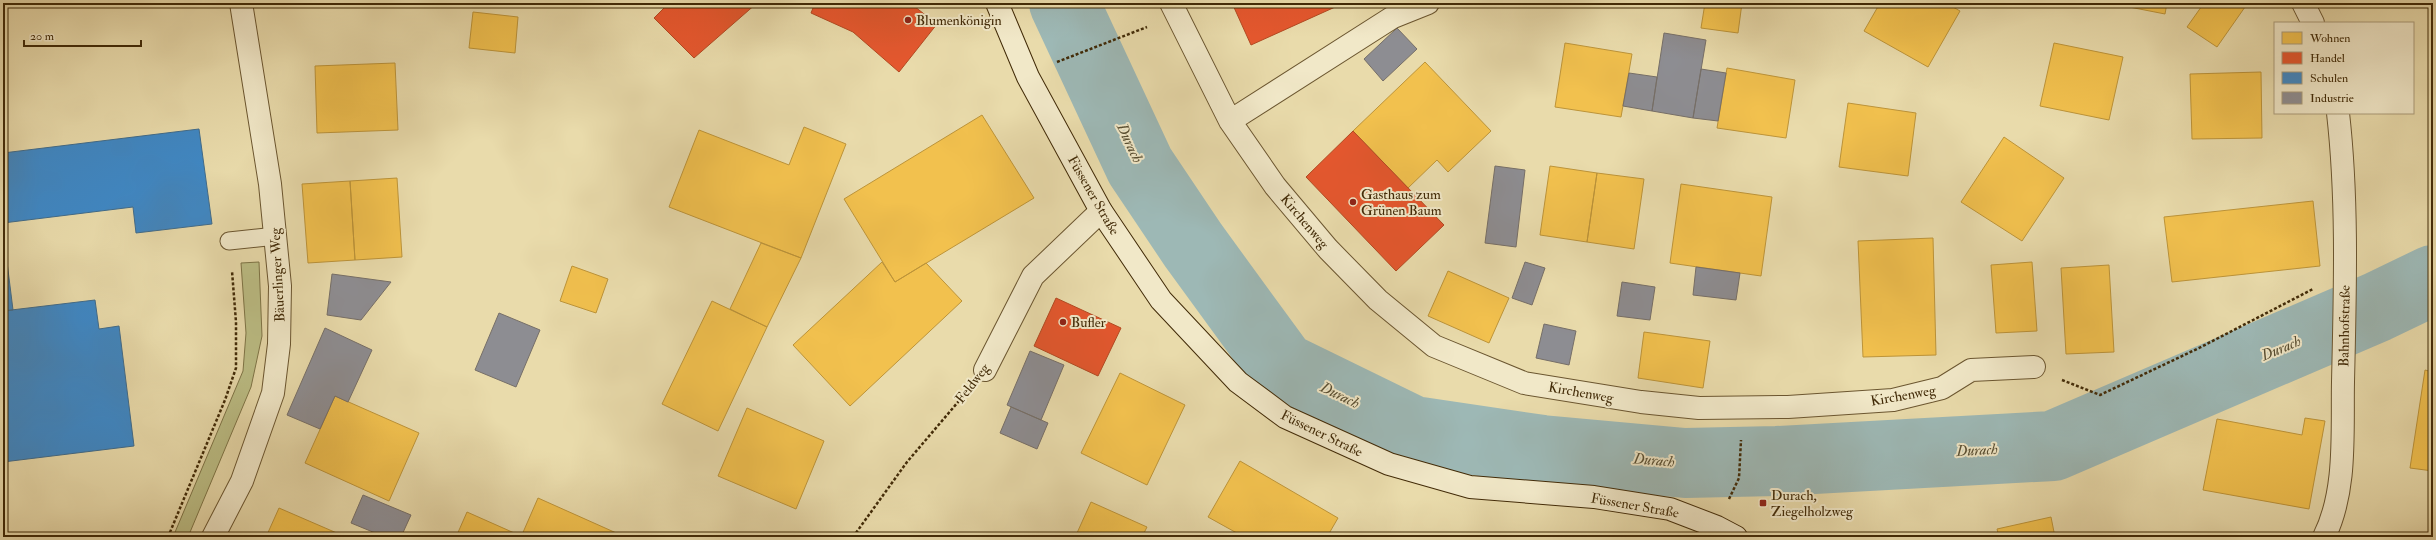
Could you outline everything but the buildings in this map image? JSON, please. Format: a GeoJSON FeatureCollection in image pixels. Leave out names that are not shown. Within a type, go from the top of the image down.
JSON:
{"type":"FeatureCollection","features":[{"type":"Feature","properties":{"kind":"street","name":"Bäuerlinger Weg"},"geometry":{"type":"LineString","coordinates":[[213,537],[242,481],[273,393],[279,344],[280,286],[276,236],[270,184],[241,3]]}},
{"type":"Feature","properties":{"kind":"street","name":"Füssener Straße"},"geometry":{"type":"LineString","coordinates":[[997,3],[1028,77],[1101,211],[1161,300],[1238,382],[1285,418],[1389,464],[1470,487],[1594,497],[1670,509],[1717,527],[1736,537]]}},
{"type":"Feature","properties":{"kind":"street"},"geometry":{"type":"LineString","coordinates":[[1230,121],[1393,17],[1428,3]]}},
{"type":"Feature","properties":{"kind":"street"},"geometry":{"type":"LineString","coordinates":[[2303,3],[2312,22]]}},
{"type":"Feature","properties":{"kind":"street","name":"Kirchenweg"},"geometry":{"type":"LineString","coordinates":[[1174,8],[1230,121],[1275,186],[1328,249],[1378,300],[1434,346],[1524,383],[1640,402],[1699,408],[1788,407],[1893,400],[1942,388],[1971,370],[2034,367]]}},
{"type":"Feature","properties":{"kind":"street","name":"Bahnhofstraße"},"geometry":{"type":"LineString","coordinates":[[2324,537],[2330,525],[2341,474],[2344,274],[2341,143],[2338,114]]}},
{"type":"Feature","properties":{"kind":"street","name":"Feldweg"},"geometry":{"type":"LineString","coordinates":[[985,370],[1032,276],[1101,211]]}},
{"type":"Feature","properties":{"kind":"lane"},"geometry":{"type":"LineString","coordinates":[[229,241],[276,236]]}},
{"type":"Feature","properties":{"kind":"path"},"geometry":{"type":"LineString","coordinates":[[1052,64],[1111,42],[1174,8]]}},
{"type":"Feature","properties":{"kind":"path"},"geometry":{"type":"LineString","coordinates":[[168,537],[225,400],[236,368],[236,322],[229,241]]}},
{"type":"Feature","properties":{"kind":"path"},"geometry":{"type":"LineString","coordinates":[[2034,367],[2079,388],[2100,395],[2199,348],[2344,274]]}},
{"type":"Feature","properties":{"kind":"path","name":"Feldweg"},"geometry":{"type":"LineString","coordinates":[[852,537],[907,462],[985,370]]}},
{"type":"Feature","properties":{"kind":"path"},"geometry":{"type":"LineString","coordinates":[[1739,478],[1741,442]]}},
{"type":"Feature","properties":{"kind":"green space"},"geometry":{"type":"Polygon","coordinates":[[[259,262],[262,336],[251,387],[188,537],[173,537],[243,371],[246,333],[241,263],[259,262]]]}},
{"type":"Feature","properties":{"kind":"waterway","name":"Durach"},"geometry":{"type":"LineString","coordinates":[[1064,3],[1140,166],[1193,245],[1282,367],[1413,431],[1542,450],[1685,463],[1777,461],[2053,446],[2377,307],[2433,280]]}},
{"type":"Feature","properties":{"kind":"place","name":"Blumenkönigin"},"geometry":{"type":"Point","coordinates":[908,20]}},
{"type":"Feature","properties":{"kind":"place","name":"Gasthaus zum Grünen Baum"},"geometry":{"type":"Point","coordinates":[1353,202]}},
{"type":"Feature","properties":{"kind":"place","name":"Bufler"},"geometry":{"type":"Point","coordinates":[1063,322]}},
{"type":"Feature","properties":{"kind":"place","name":"Durach, Ziegelholzweg"},"geometry":{"type":"Point","coordinates":[1763,503]}}]}
